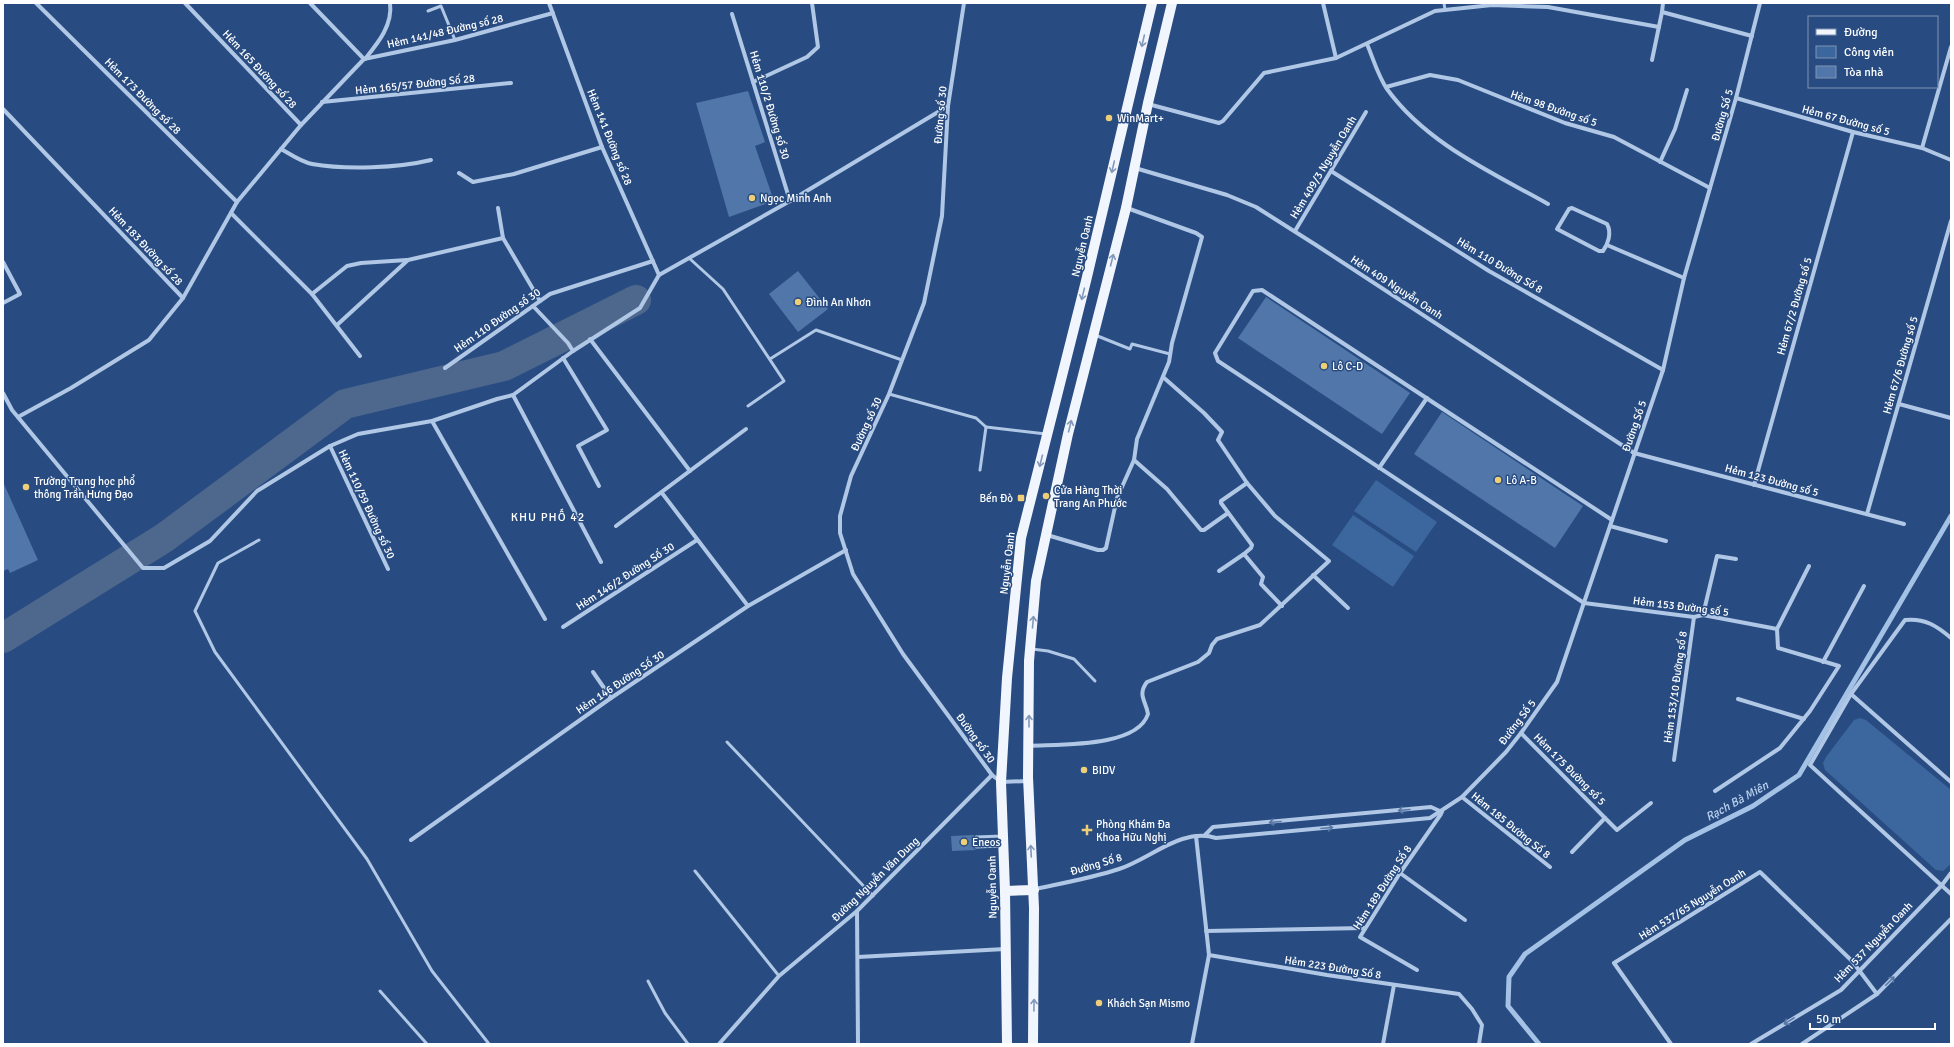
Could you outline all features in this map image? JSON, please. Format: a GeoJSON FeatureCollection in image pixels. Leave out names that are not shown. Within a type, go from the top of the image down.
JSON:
{"type":"FeatureCollection","features":[{"type":"Feature","properties":{"kind":"main road","name":"Nguyễn Oanh"},"geometry":{"type":"LineString","coordinates":[[1007,1044],[1006,891],[1001,782],[1007,678],[1021,538],[1048,434],[1152,3]]}},
{"type":"Feature","properties":{"kind":"main road"},"geometry":{"type":"LineString","coordinates":[[1033,1044],[1035,955],[1034,890],[1028,781],[1030,649],[1036,581],[1045,534],[1093,334],[1126,208],[1148,103],[1172,3]]}},
{"type":"Feature","properties":{"kind":"main road"},"geometry":{"type":"LineString","coordinates":[[1006,891],[1034,890]]}},
{"type":"Feature","properties":{"kind":"street","name":"Hẻm 173 Đường số 28"},"geometry":{"type":"LineString","coordinates":[[36,3],[237,202]]}},
{"type":"Feature","properties":{"kind":"street","name":"Hẻm 165 Đường số 28"},"geometry":{"type":"LineString","coordinates":[[184,3],[300,125],[381,40],[388,23],[390,3]]}},
{"type":"Feature","properties":{"kind":"street"},"geometry":{"type":"LineString","coordinates":[[310,3],[364,59]]}},
{"type":"Feature","properties":{"kind":"street","name":"Hẻm 141 Đường số 28"},"geometry":{"type":"LineString","coordinates":[[549,3],[602,147],[659,275]]}},
{"type":"Feature","properties":{"kind":"street"},"geometry":{"type":"LineString","coordinates":[[753,82],[807,57],[818,47],[812,3]]}},
{"type":"Feature","properties":{"kind":"street","name":"Đường số 30"},"geometry":{"type":"LineString","coordinates":[[964,3],[948,106],[942,216],[924,303],[889,394],[852,476],[840,516],[840,532],[853,574],[903,654],[992,775],[1001,782]]}},
{"type":"Feature","properties":{"kind":"street"},"geometry":{"type":"LineString","coordinates":[[1323,3],[1336,58]]}},
{"type":"Feature","properties":{"kind":"street"},"geometry":{"type":"LineString","coordinates":[[1652,60],[1663,3]]}},
{"type":"Feature","properties":{"kind":"street","name":"Đường Số 5"},"geometry":{"type":"LineString","coordinates":[[1205,835],[1216,838],[1430,818],[1442,812],[1462,797],[1506,752],[1557,682],[1663,370],[1684,278],[1736,98],[1760,3]]}},
{"type":"Feature","properties":{"kind":"street"},"geometry":{"type":"LineString","coordinates":[[1148,103],[1219,123],[1223,121],[1264,73],[1336,58],[1435,11],[1492,6],[1548,7],[1659,27]]}},
{"type":"Feature","properties":{"kind":"street"},"geometry":{"type":"LineString","coordinates":[[1662,12],[1752,36]]}},
{"type":"Feature","properties":{"kind":"street","name":"Hẻm 141/48 Đường số 28"},"geometry":{"type":"LineString","coordinates":[[364,59],[455,40],[553,13]]}},
{"type":"Feature","properties":{"kind":"street","name":"Hẻm 110/2 Đường số 30"},"geometry":{"type":"LineString","coordinates":[[732,14],[790,200]]}},
{"type":"Feature","properties":{"kind":"street"},"geometry":{"type":"LineString","coordinates":[[1367,44],[1386,87],[1408,115],[1435,137],[1548,204]]}},
{"type":"Feature","properties":{"kind":"street"},"geometry":{"type":"LineString","coordinates":[[1922,148],[1951,47]]}},
{"type":"Feature","properties":{"kind":"street","name":"Hẻm 98 Đường số 5"},"geometry":{"type":"LineString","coordinates":[[1386,87],[1430,75],[1458,80],[1565,123],[1614,137],[1710,188]]}},
{"type":"Feature","properties":{"kind":"street","name":"Hẻm 165/57 Đường Số 28"},"geometry":{"type":"LineString","coordinates":[[322,102],[511,83]]}},
{"type":"Feature","properties":{"kind":"street"},"geometry":{"type":"LineString","coordinates":[[1660,162],[1675,129],[1687,90]]}},
{"type":"Feature","properties":{"kind":"street","name":"Hẻm 67 Đường số 5"},"geometry":{"type":"LineString","coordinates":[[1736,98],[1853,132],[1922,148],[1951,160]]}},
{"type":"Feature","properties":{"kind":"street"},"geometry":{"type":"LineString","coordinates":[[3,393],[18,417],[144,568],[164,568],[210,541],[257,491],[330,446],[358,434],[432,421],[513,395],[590,339],[640,308],[659,275],[790,200],[948,106]]}},
{"type":"Feature","properties":{"kind":"street","name":"Hẻm 183 Đường số 28"},"geometry":{"type":"LineString","coordinates":[[3,109],[183,298],[149,340],[71,388],[18,417]]}},
{"type":"Feature","properties":{"kind":"street","name":"Hẻm 409/3 Nguyễn Oanh"},"geometry":{"type":"LineString","coordinates":[[1295,231],[1366,112]]}},
{"type":"Feature","properties":{"kind":"street"},"geometry":{"type":"LineString","coordinates":[[183,298],[237,202],[300,125]]}},
{"type":"Feature","properties":{"kind":"street","name":"Hẻm 67/2 Đường số 5"},"geometry":{"type":"LineString","coordinates":[[1754,485],[1853,132]]}},
{"type":"Feature","properties":{"kind":"street"},"geometry":{"type":"LineString","coordinates":[[459,173],[473,182],[514,174],[602,147]]}},
{"type":"Feature","properties":{"kind":"street"},"geometry":{"type":"LineString","coordinates":[[281,149],[310,164],[334,166],[390,166],[431,160]]}},
{"type":"Feature","properties":{"kind":"street","name":"Hẻm 409 Nguyễn Oanh"},"geometry":{"type":"LineString","coordinates":[[1135,168],[1227,195],[1256,207],[1295,231],[1634,454]]}},
{"type":"Feature","properties":{"kind":"street","name":"Hẻm 110 Đường Số 8"},"geometry":{"type":"LineString","coordinates":[[1331,171],[1490,271],[1663,370]]}},
{"type":"Feature","properties":{"kind":"street"},"geometry":{"type":"LineString","coordinates":[[498,208],[503,238],[540,301]]}},
{"type":"Feature","properties":{"kind":"street"},"geometry":{"type":"LineString","coordinates":[[1045,534],[1098,550],[1106,548],[1117,498],[1134,460],[1137,439],[1163,377],[1202,237],[1196,233],[1126,208]]}},
{"type":"Feature","properties":{"kind":"street"},"geometry":{"type":"LineString","coordinates":[[1572,208],[1607,224],[1609,232],[1608,245],[1603,251],[1599,251],[1557,229],[1557,227],[1569,209],[1572,208]]}},
{"type":"Feature","properties":{"kind":"street"},"geometry":{"type":"LineString","coordinates":[[231,213],[312,294],[360,356]]}},
{"type":"Feature","properties":{"kind":"street","name":"Hẻm 67/6 Đường số 5"},"geometry":{"type":"LineString","coordinates":[[1867,514],[1951,221]]}},
{"type":"Feature","properties":{"kind":"street"},"geometry":{"type":"LineString","coordinates":[[312,294],[347,266],[361,263],[408,260],[503,238]]}},
{"type":"Feature","properties":{"kind":"street"},"geometry":{"type":"LineString","coordinates":[[1608,245],[1684,278]]}},
{"type":"Feature","properties":{"kind":"street"},"geometry":{"type":"LineString","coordinates":[[337,325],[408,260]]}},
{"type":"Feature","properties":{"kind":"street","name":"Hẻm 110 Đường số 30"},"geometry":{"type":"LineString","coordinates":[[446,368],[550,294],[653,261]]}},
{"type":"Feature","properties":{"kind":"street"},"geometry":{"type":"LineString","coordinates":[[3,262],[20,294],[3,303]]}},
{"type":"Feature","properties":{"kind":"street"},"geometry":{"type":"LineString","coordinates":[[1584,603],[1218,362],[1215,353],[1253,291],[1262,290],[1612,520]]}},
{"type":"Feature","properties":{"kind":"street"},"geometry":{"type":"LineString","coordinates":[[533,306],[568,343],[573,351]]}},
{"type":"Feature","properties":{"kind":"street"},"geometry":{"type":"LineString","coordinates":[[590,339],[690,471]]}},
{"type":"Feature","properties":{"kind":"street"},"geometry":{"type":"LineString","coordinates":[[563,358],[607,430],[578,446],[599,486]]}},
{"type":"Feature","properties":{"kind":"street"},"geometry":{"type":"LineString","coordinates":[[1029,746],[1114,740],[1130,734],[1143,723],[1148,714],[1141,689],[1146,682],[1198,662],[1209,653],[1212,645],[1217,639],[1260,625],[1282,606],[1313,575],[1328,563],[1328,559],[1300,539],[1275,516],[1247,483],[1218,440],[1222,432],[1204,413],[1163,377]]}},
{"type":"Feature","properties":{"kind":"street"},"geometry":{"type":"LineString","coordinates":[[513,395],[601,562]]}},
{"type":"Feature","properties":{"kind":"street"},"geometry":{"type":"LineString","coordinates":[[1379,468],[1427,398]]}},
{"type":"Feature","properties":{"kind":"street"},"geometry":{"type":"LineString","coordinates":[[1899,404],[1951,418]]}},
{"type":"Feature","properties":{"kind":"street"},"geometry":{"type":"LineString","coordinates":[[432,421],[545,619]]}},
{"type":"Feature","properties":{"kind":"street"},"geometry":{"type":"LineString","coordinates":[[616,526],[746,429]]}},
{"type":"Feature","properties":{"kind":"street","name":"Hẻm 110/59 Đường số 30"},"geometry":{"type":"LineString","coordinates":[[330,446],[388,569]]}},
{"type":"Feature","properties":{"kind":"street","name":"Hẻm 123 Đường số 5"},"geometry":{"type":"LineString","coordinates":[[1634,454],[1904,524]]}},
{"type":"Feature","properties":{"kind":"street"},"geometry":{"type":"LineString","coordinates":[[1134,460],[1167,489],[1201,530],[1204,530],[1228,513]]}},
{"type":"Feature","properties":{"kind":"street"},"geometry":{"type":"LineString","coordinates":[[1219,571],[1244,554],[1251,548],[1252,545],[1220,503],[1221,500],[1247,483]]}},
{"type":"Feature","properties":{"kind":"street"},"geometry":{"type":"LineString","coordinates":[[662,493],[748,606]]}},
{"type":"Feature","properties":{"kind":"street"},"geometry":{"type":"LineString","coordinates":[[1610,526],[1666,541]]}},
{"type":"Feature","properties":{"kind":"street","name":"Hẻm 146/2 Đường Số 30"},"geometry":{"type":"LineString","coordinates":[[563,627],[697,540]]}},
{"type":"Feature","properties":{"kind":"street","name":"Hẻm 146 Đường Số 30"},"geometry":{"type":"LineString","coordinates":[[411,840],[611,698],[748,606],[846,550]]}},
{"type":"Feature","properties":{"kind":"street"},"geometry":{"type":"LineString","coordinates":[[1244,554],[1262,577],[1261,584],[1282,606]]}},
{"type":"Feature","properties":{"kind":"street"},"geometry":{"type":"LineString","coordinates":[[1703,615],[1718,556],[1736,559]]}},
{"type":"Feature","properties":{"kind":"street"},"geometry":{"type":"LineString","coordinates":[[1715,791],[1780,748],[1804,719],[1839,666],[1778,648],[1778,629],[1809,566]]}},
{"type":"Feature","properties":{"kind":"street"},"geometry":{"type":"LineString","coordinates":[[1313,575],[1348,608]]}},
{"type":"Feature","properties":{"kind":"street"},"geometry":{"type":"LineString","coordinates":[[1823,662],[1864,586]]}},
{"type":"Feature","properties":{"kind":"street","name":"Hẻm 153 Đường số 5"},"geometry":{"type":"LineString","coordinates":[[1584,603],[1694,617],[1703,615],[1778,629]]}},
{"type":"Feature","properties":{"kind":"street","name":"Hẻm 153/10 Đường số 8"},"geometry":{"type":"LineString","coordinates":[[1674,760],[1694,617]]}},
{"type":"Feature","properties":{"kind":"street"},"geometry":{"type":"LineString","coordinates":[[1951,638],[1934,624],[1915,620],[1905,620],[1851,694],[1810,765],[1951,894]]}},
{"type":"Feature","properties":{"kind":"street"},"geometry":{"type":"LineString","coordinates":[[593,672],[611,698]]}},
{"type":"Feature","properties":{"kind":"street"},"geometry":{"type":"LineString","coordinates":[[1851,694],[1951,782]]}},
{"type":"Feature","properties":{"kind":"street"},"geometry":{"type":"LineString","coordinates":[[1738,699],[1804,719]]}},
{"type":"Feature","properties":{"kind":"street","name":"Hẻm 175 Đường số 5"},"geometry":{"type":"LineString","coordinates":[[1521,733],[1617,830],[1651,802]]}},
{"type":"Feature","properties":{"kind":"street","name":"Đường Nguyễn Văn Dung"},"geometry":{"type":"LineString","coordinates":[[719,1044],[779,976],[857,912],[992,775]]}},
{"type":"Feature","properties":{"kind":"street"},"geometry":{"type":"LineString","coordinates":[[1001,782],[1028,781]]}},
{"type":"Feature","properties":{"kind":"street","name":"Hẻm 185 Đường Số 8"},"geometry":{"type":"LineString","coordinates":[[1462,797],[1550,867]]}},
{"type":"Feature","properties":{"kind":"street"},"geometry":{"type":"LineString","coordinates":[[1205,835],[1213,827],[1431,807],[1442,812]]}},
{"type":"Feature","properties":{"kind":"street","name":"Hẻm 189 Đường Số 8"},"geometry":{"type":"LineString","coordinates":[[1417,970],[1360,937],[1400,873],[1442,812]]}},
{"type":"Feature","properties":{"kind":"street","name":"Hẻm 175 Đường số 5"},"geometry":{"type":"LineString","coordinates":[[1572,852],[1605,818]]}},
{"type":"Feature","properties":{"kind":"street","name":"Đường Số 8"},"geometry":{"type":"LineString","coordinates":[[1034,890],[1119,869],[1188,836],[1205,835]]}},
{"type":"Feature","properties":{"kind":"street"},"geometry":{"type":"LineString","coordinates":[[1192,1044],[1209,955],[1196,836]]}},
{"type":"Feature","properties":{"kind":"street","name":"Hẻm 537/65 Nguyễn Oanh"},"geometry":{"type":"LineString","coordinates":[[1671,1044],[1614,963],[1760,872],[1859,970],[1877,994]]}},
{"type":"Feature","properties":{"kind":"street"},"geometry":{"type":"LineString","coordinates":[[1400,873],[1465,920]]}},
{"type":"Feature","properties":{"kind":"street","name":"Hẻm 537 Nguyễn Oanh"},"geometry":{"type":"LineString","coordinates":[[1751,1044],[1841,990],[1942,885],[1951,873]]}},
{"type":"Feature","properties":{"kind":"street"},"geometry":{"type":"LineString","coordinates":[[857,912],[858,1044]]}},
{"type":"Feature","properties":{"kind":"street"},"geometry":{"type":"LineString","coordinates":[[1802,1044],[1877,994],[1951,919]]}},
{"type":"Feature","properties":{"kind":"street"},"geometry":{"type":"LineString","coordinates":[[1206,931],[1365,928]]}},
{"type":"Feature","properties":{"kind":"street"},"geometry":{"type":"LineString","coordinates":[[858,957],[1006,948]]}},
{"type":"Feature","properties":{"kind":"street","name":"Hẻm 223 Đường Số 8"},"geometry":{"type":"LineString","coordinates":[[1209,955],[1459,994],[1472,1009],[1482,1025],[1479,1044]]}},
{"type":"Feature","properties":{"kind":"street"},"geometry":{"type":"LineString","coordinates":[[1383,1044],[1394,985]]}},
{"type":"Feature","properties":{"kind":"lane"},"geometry":{"type":"LineString","coordinates":[[1444,3],[1445,10]]}},
{"type":"Feature","properties":{"kind":"lane"},"geometry":{"type":"LineString","coordinates":[[428,11],[441,6],[455,40]]}},
{"type":"Feature","properties":{"kind":"lane"},"geometry":{"type":"LineString","coordinates":[[689,258],[723,289],[784,381],[748,406]]}},
{"type":"Feature","properties":{"kind":"lane"},"geometry":{"type":"LineString","coordinates":[[770,359],[816,330],[902,360]]}},
{"type":"Feature","properties":{"kind":"lane"},"geometry":{"type":"LineString","coordinates":[[1093,334],[1130,348],[1132,344],[1170,354]]}},
{"type":"Feature","properties":{"kind":"lane"},"geometry":{"type":"LineString","coordinates":[[889,394],[976,418],[986,427],[1048,434]]}},
{"type":"Feature","properties":{"kind":"lane"},"geometry":{"type":"LineString","coordinates":[[980,470],[986,427]]}},
{"type":"Feature","properties":{"kind":"lane"},"geometry":{"type":"LineString","coordinates":[[259,540],[218,563],[195,611],[214,652],[367,859],[432,971],[489,1044]]}},
{"type":"Feature","properties":{"kind":"lane"},"geometry":{"type":"LineString","coordinates":[[1030,649],[1048,651],[1074,659],[1096,681]]}},
{"type":"Feature","properties":{"kind":"lane"},"geometry":{"type":"LineString","coordinates":[[727,742],[873,896]]}},
{"type":"Feature","properties":{"kind":"lane"},"geometry":{"type":"LineString","coordinates":[[976,838],[1003,841]]}},
{"type":"Feature","properties":{"kind":"lane"},"geometry":{"type":"LineString","coordinates":[[976,847],[1003,841]]}},
{"type":"Feature","properties":{"kind":"lane"},"geometry":{"type":"LineString","coordinates":[[695,871],[779,976]]}},
{"type":"Feature","properties":{"kind":"lane"},"geometry":{"type":"LineString","coordinates":[[648,981],[665,1013],[688,1044]]}},
{"type":"Feature","properties":{"kind":"lane"},"geometry":{"type":"LineString","coordinates":[[380,991],[427,1044]]}},
{"type":"Feature","properties":{"kind":"green space"},"geometry":{"type":"Polygon","coordinates":[[[1376,480],[1437,522],[1416,552],[1354,511],[1376,480]]]}},
{"type":"Feature","properties":{"kind":"green space"},"geometry":{"type":"Polygon","coordinates":[[[1353,515],[1414,556],[1393,587],[1332,545],[1353,515]]]}},
{"type":"Feature","properties":{"kind":"green space"},"geometry":{"type":"Polygon","coordinates":[[[1860,718],[1866,720],[1951,790],[1951,864],[1943,871],[1936,870],[1825,770],[1823,763],[1826,757],[1854,720],[1860,718]]]}},
{"type":"Feature","properties":{"kind":"building"},"geometry":{"type":"Polygon","coordinates":[[[748,91],[765,142],[755,146],[774,201],[729,217],[696,103],[748,91]]]}},
{"type":"Feature","properties":{"kind":"building","name":"Đình An Nhơn"},"geometry":{"type":"Polygon","coordinates":[[[798,271],[828,309],[798,332],[769,294],[798,271]]]}},
{"type":"Feature","properties":{"kind":"building","name":"Lô C-D"},"geometry":{"type":"Polygon","coordinates":[[[1266,297],[1410,393],[1382,434],[1238,338],[1266,297]]]}},
{"type":"Feature","properties":{"kind":"building","name":"Lô A-B"},"geometry":{"type":"Polygon","coordinates":[[[1442,412],[1583,506],[1555,548],[1414,454],[1442,412]]]}},
{"type":"Feature","properties":{"kind":"building"},"geometry":{"type":"Polygon","coordinates":[[[3,482],[38,560],[10,573],[8,569],[3,571],[3,482]]]}},
{"type":"Feature","properties":{"kind":"building","name":"Eneos"},"geometry":{"type":"Polygon","coordinates":[[[974,835],[976,844],[973,848],[976,850],[952,851],[951,836],[974,835]]]}},
{"type":"Feature","properties":{"kind":"waterway"},"geometry":{"type":"LineString","coordinates":[[3,638],[164,538],[345,404],[504,366],[636,300]]}},
{"type":"Feature","properties":{"kind":"waterway","name":"Rạch Bà Miên"},"geometry":{"type":"LineString","coordinates":[[1539,1044],[1508,1006],[1509,977],[1525,954],[1685,840],[1753,806],[1799,775],[1951,516]]}},
{"type":"Feature","properties":{"kind":"place","name":"WinMart+"},"geometry":{"type":"Point","coordinates":[1109,118]}},
{"type":"Feature","properties":{"kind":"place","name":"Ngọc Minh Anh"},"geometry":{"type":"Point","coordinates":[752,198]}},
{"type":"Feature","properties":{"kind":"place","name":"Đình An Nhơn"},"geometry":{"type":"Point","coordinates":[798,302]}},
{"type":"Feature","properties":{"kind":"place","name":"Lô C-D"},"geometry":{"type":"Point","coordinates":[1324,366]}},
{"type":"Feature","properties":{"kind":"place","name":"Lô A-B"},"geometry":{"type":"Point","coordinates":[1498,480]}},
{"type":"Feature","properties":{"kind":"place","name":"Trường Trung học phổ thông Trần Hưng Đạo"},"geometry":{"type":"Point","coordinates":[26,487]}},
{"type":"Feature","properties":{"kind":"place","name":"Cửa Hàng Thời Trang An Phước"},"geometry":{"type":"Point","coordinates":[1046,496]}},
{"type":"Feature","properties":{"kind":"place","name":"Bến Đò"},"geometry":{"type":"Point","coordinates":[1021,498]}},
{"type":"Feature","properties":{"kind":"place","name":"BIDV"},"geometry":{"type":"Point","coordinates":[1084,770]}},
{"type":"Feature","properties":{"kind":"place","name":"Phòng Khám Đa Khoa Hữu Nghị"},"geometry":{"type":"Point","coordinates":[1087,830]}},
{"type":"Feature","properties":{"kind":"place","name":"Eneos"},"geometry":{"type":"Point","coordinates":[964,842]}},
{"type":"Feature","properties":{"kind":"place","name":"Khách Sạn Mismo"},"geometry":{"type":"Point","coordinates":[1099,1003]}},
{"type":"Feature","properties":{"kind":"district","name":"KHU PHỐ 42"},"geometry":{"type":"Point","coordinates":[548,517]}}]}
